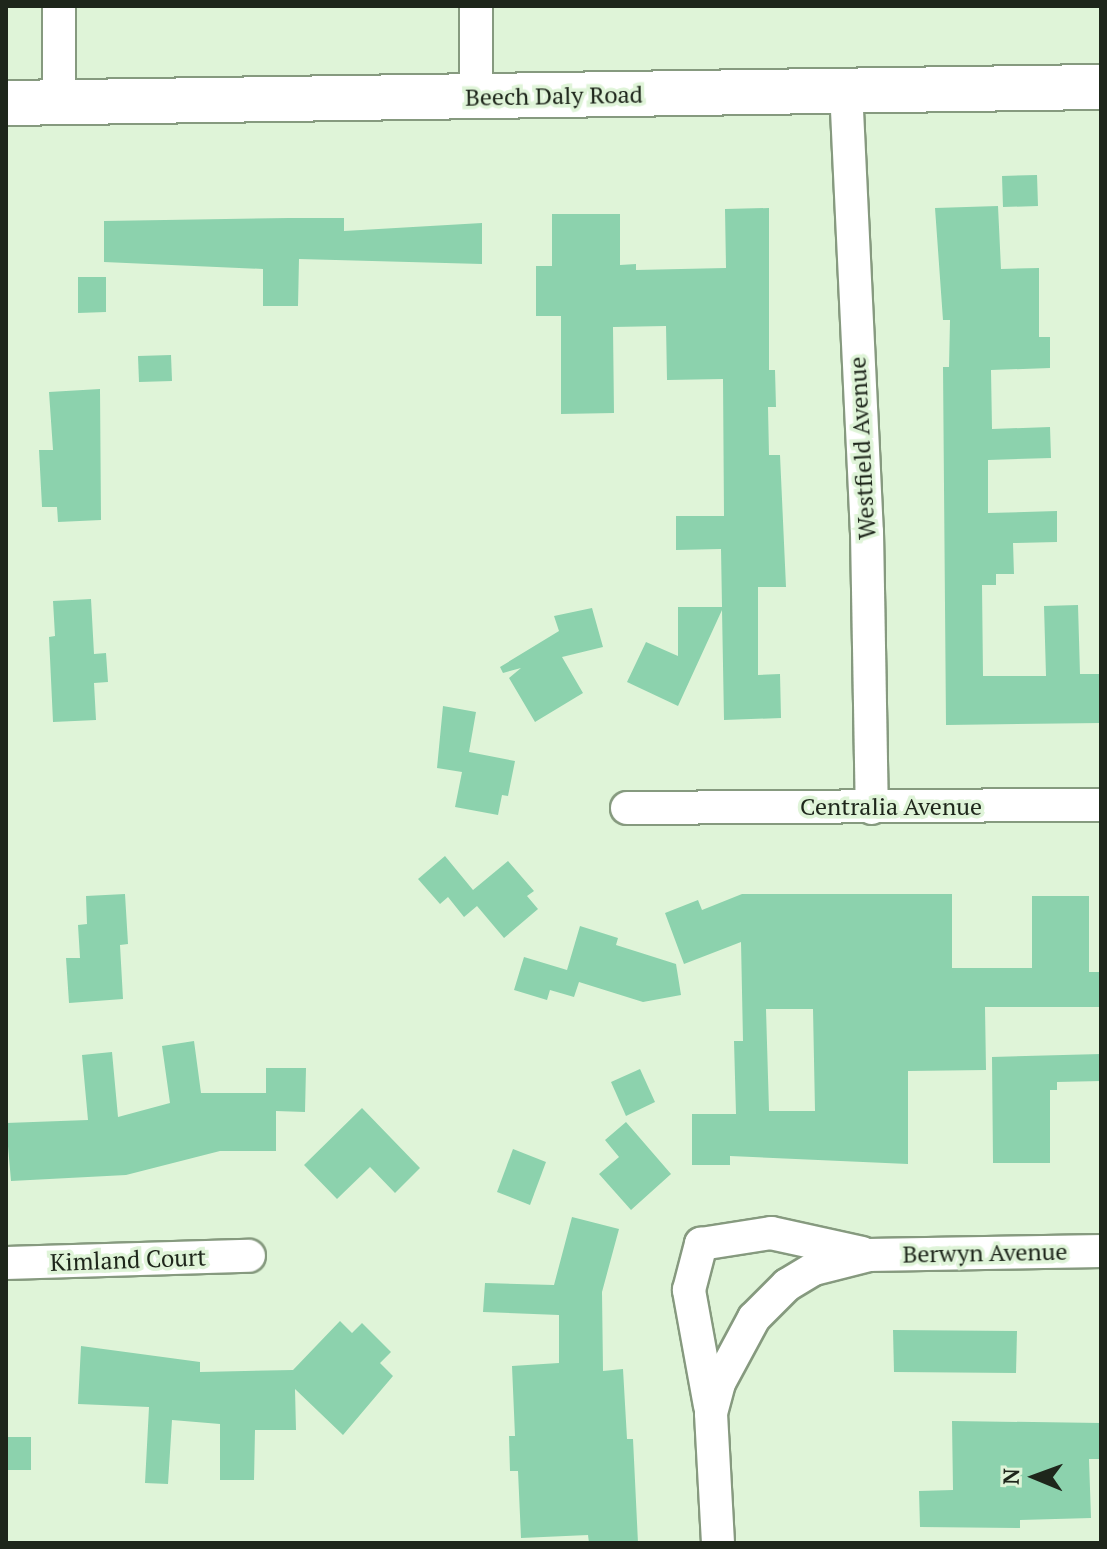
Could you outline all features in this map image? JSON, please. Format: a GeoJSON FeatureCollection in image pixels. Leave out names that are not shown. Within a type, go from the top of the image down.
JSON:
{"type":"FeatureCollection","features":[{"type":"Feature","properties":{"kind":"main road","name":"Beech Daly Road"},"geometry":{"type":"LineString","coordinates":[[6,103],[1101,87]]}},
{"type":"Feature","properties":{"kind":"street"},"geometry":{"type":"LineString","coordinates":[[59,6],[59,103]]}},
{"type":"Feature","properties":{"kind":"street"},"geometry":{"type":"LineString","coordinates":[[476,6],[476,98]]}},
{"type":"Feature","properties":{"kind":"street","name":"Westfield Avenue"},"geometry":{"type":"LineString","coordinates":[[846,89],[867,532],[872,808]]}},
{"type":"Feature","properties":{"kind":"street","name":"Centralia Avenue"},"geometry":{"type":"LineString","coordinates":[[627,808],[681,805],[872,808],[1101,805]]}},
{"type":"Feature","properties":{"kind":"street","name":"Berwyn Avenue"},"geometry":{"type":"LineString","coordinates":[[711,1413],[689,1290],[701,1244],[771,1233],[869,1255]]}},
{"type":"Feature","properties":{"kind":"street","name":"Berwyn Avenue"},"geometry":{"type":"LineString","coordinates":[[711,1413],[737,1344],[760,1311],[814,1269],[869,1255],[1101,1251]]}},
{"type":"Feature","properties":{"kind":"street","name":"Kimland Court"},"geometry":{"type":"LineString","coordinates":[[6,1263],[249,1256]]}},
{"type":"Feature","properties":{"kind":"street"},"geometry":{"type":"LineString","coordinates":[[711,1413],[718,1543]]}},
{"type":"Feature","properties":{"kind":"building"},"geometry":{"type":"Polygon","coordinates":[[[1037,175],[1038,206],[1003,207],[1002,176],[1037,175]]]}},
{"type":"Feature","properties":{"kind":"building"},"geometry":{"type":"Polygon","coordinates":[[[998,206],[1001,269],[1039,268],[1039,337],[1050,337],[1050,368],[991,370],[992,429],[1050,427],[1051,458],[988,460],[988,513],[1057,511],[1057,542],[1013,543],[1014,574],[996,574],[996,585],[982,585],[983,676],[1046,676],[1044,606],[1078,605],[1080,674],[1101,674],[1101,723],[946,725],[943,367],[949,367],[950,320],[943,320],[935,208],[998,206]]]}},
{"type":"Feature","properties":{"kind":"building"},"geometry":{"type":"Polygon","coordinates":[[[769,208],[769,370],[775,370],[776,407],[768,407],[769,455],[780,455],[786,587],[758,587],[758,675],[780,674],[781,718],[724,720],[722,610],[678,706],[627,682],[646,642],[678,656],[678,607],[722,607],[721,549],[676,550],[676,516],[724,516],[723,379],[667,380],[666,326],[613,327],[614,413],[561,414],[561,316],[536,316],[536,266],[552,266],[552,214],[620,214],[620,265],[636,264],[636,270],[726,268],[725,209],[769,208]]]}},
{"type":"Feature","properties":{"kind":"building"},"geometry":{"type":"Polygon","coordinates":[[[344,218],[344,231],[482,223],[482,264],[299,259],[298,306],[263,306],[263,269],[104,262],[104,221],[344,218]]]}},
{"type":"Feature","properties":{"kind":"building"},"geometry":{"type":"Polygon","coordinates":[[[78,277],[106,277],[106,312],[78,313],[78,277]]]}},
{"type":"Feature","properties":{"kind":"building"},"geometry":{"type":"Polygon","coordinates":[[[171,355],[172,381],[139,382],[138,356],[171,355]]]}},
{"type":"Feature","properties":{"kind":"building"},"geometry":{"type":"Polygon","coordinates":[[[100,389],[101,520],[58,522],[57,507],[42,507],[39,450],[53,450],[49,392],[100,389]]]}},
{"type":"Feature","properties":{"kind":"building"},"geometry":{"type":"Polygon","coordinates":[[[91,599],[94,654],[106,653],[108,682],[94,683],[96,720],[53,722],[49,637],[55,636],[53,601],[91,599]]]}},
{"type":"Feature","properties":{"kind":"building"},"geometry":{"type":"Polygon","coordinates":[[[592,608],[603,647],[562,657],[583,693],[535,722],[509,678],[521,668],[503,673],[500,667],[559,631],[554,616],[592,608]]]}},
{"type":"Feature","properties":{"kind":"building"},"geometry":{"type":"Polygon","coordinates":[[[443,706],[476,712],[469,752],[515,761],[508,796],[502,795],[498,815],[455,807],[462,772],[437,768],[443,706]]]}},
{"type":"Feature","properties":{"kind":"building"},"geometry":{"type":"Polygon","coordinates":[[[445,856],[473,890],[508,861],[534,891],[527,896],[538,909],[504,938],[477,906],[464,917],[448,897],[440,904],[418,879],[445,856]]]}},
{"type":"Feature","properties":{"kind":"building"},"geometry":{"type":"Polygon","coordinates":[[[125,894],[128,944],[120,945],[123,999],[69,1003],[66,958],[80,958],[78,925],[87,924],[86,896],[125,894]]]}},
{"type":"Feature","properties":{"kind":"building"},"geometry":{"type":"Polygon","coordinates":[[[742,894],[952,894],[952,968],[1032,968],[1032,896],[1089,896],[1089,972],[1101,972],[1101,1007],[985,1007],[986,1070],[908,1071],[908,1164],[730,1156],[730,1165],[692,1165],[692,1114],[736,1114],[734,1041],[743,1041],[741,942],[684,964],[665,913],[698,900],[702,910],[742,894]],[[766,1009],[769,1111],[815,1111],[813,1009],[766,1009]]]}},
{"type":"Feature","properties":{"kind":"building"},"geometry":{"type":"Polygon","coordinates":[[[580,926],[618,938],[616,945],[676,964],[681,995],[643,1002],[579,982],[574,997],[550,990],[547,1000],[514,990],[524,957],[567,970],[580,926]]]}},
{"type":"Feature","properties":{"kind":"building"},"geometry":{"type":"Polygon","coordinates":[[[194,1041],[201,1093],[266,1093],[266,1068],[306,1068],[305,1112],[276,1111],[276,1151],[220,1151],[126,1175],[11,1181],[6,1123],[88,1120],[82,1055],[112,1052],[118,1117],[170,1103],[162,1046],[194,1041]]]}},
{"type":"Feature","properties":{"kind":"building"},"geometry":{"type":"Polygon","coordinates":[[[1101,1054],[1101,1081],[1057,1082],[1057,1090],[1050,1090],[1050,1163],[993,1163],[992,1057],[1101,1054]]]}},
{"type":"Feature","properties":{"kind":"building"},"geometry":{"type":"Polygon","coordinates":[[[640,1069],[655,1102],[626,1116],[611,1082],[640,1069]]]}},
{"type":"Feature","properties":{"kind":"building"},"geometry":{"type":"Polygon","coordinates":[[[362,1108],[420,1168],[395,1193],[370,1167],[337,1199],[304,1165],[362,1108]]]}},
{"type":"Feature","properties":{"kind":"building"},"geometry":{"type":"Polygon","coordinates":[[[626,1122],[671,1174],[631,1210],[599,1174],[619,1157],[605,1140],[626,1122]]]}},
{"type":"Feature","properties":{"kind":"building"},"geometry":{"type":"Polygon","coordinates":[[[513,1149],[546,1162],[530,1205],[497,1192],[513,1149]]]}},
{"type":"Feature","properties":{"kind":"building"},"geometry":{"type":"Polygon","coordinates":[[[572,1217],[619,1229],[602,1292],[603,1371],[623,1369],[627,1439],[633,1439],[638,1543],[589,1543],[588,1535],[521,1538],[518,1471],[510,1471],[509,1436],[515,1436],[512,1366],[559,1363],[559,1315],[483,1312],[485,1283],[554,1285],[572,1217]]]}},
{"type":"Feature","properties":{"kind":"building"},"geometry":{"type":"Polygon","coordinates":[[[340,1321],[352,1333],[362,1323],[391,1352],[380,1363],[393,1376],[343,1435],[295,1389],[296,1430],[255,1430],[254,1480],[220,1480],[220,1424],[172,1420],[168,1484],[145,1483],[149,1407],[78,1404],[81,1346],[200,1362],[200,1372],[293,1370],[340,1321]]]}},
{"type":"Feature","properties":{"kind":"building"},"geometry":{"type":"Polygon","coordinates":[[[893,1330],[1017,1331],[1016,1373],[894,1372],[893,1330]]]}},
{"type":"Feature","properties":{"kind":"building"},"geometry":{"type":"Polygon","coordinates":[[[952,1421],[1101,1423],[1101,1459],[1089,1459],[1091,1518],[1020,1520],[1020,1528],[920,1527],[919,1491],[953,1490],[952,1421]]]}},
{"type":"Feature","properties":{"kind":"building"},"geometry":{"type":"Polygon","coordinates":[[[6,1437],[31,1437],[31,1470],[6,1470],[6,1437]]]}}]}
